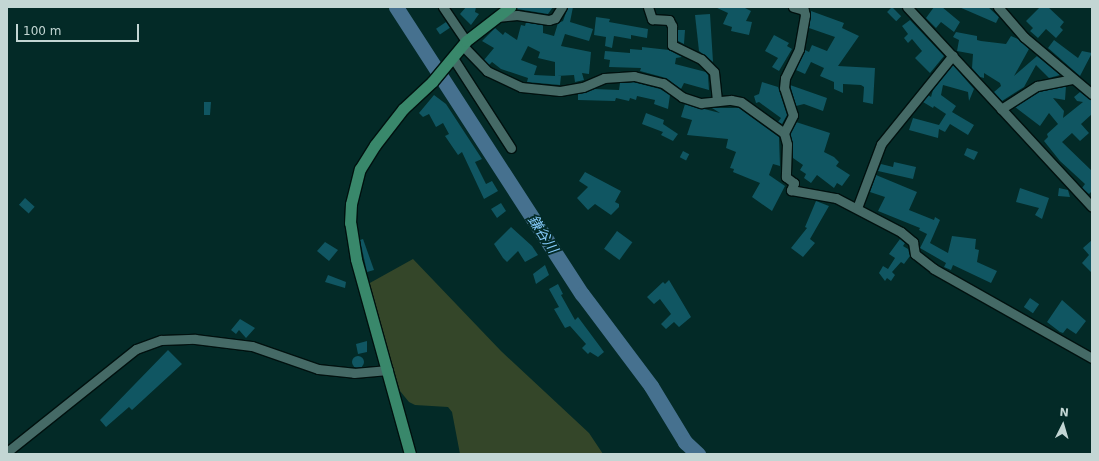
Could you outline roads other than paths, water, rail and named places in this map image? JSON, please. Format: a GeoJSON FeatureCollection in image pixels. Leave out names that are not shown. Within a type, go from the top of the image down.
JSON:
{"type":"FeatureCollection","features":[{"type":"Feature","properties":{"kind":"main road"},"geometry":{"type":"LineString","coordinates":[[410,454],[388,370],[356,259],[350,223],[351,204],[360,169],[375,145],[403,109],[435,79],[464,44],[510,7]]}},
{"type":"Feature","properties":{"kind":"street"},"geometry":{"type":"LineString","coordinates":[[443,7],[464,44],[487,71],[521,87],[560,91],[583,87],[604,78],[634,76],[663,83],[682,97],[701,103],[717,101],[741,102],[784,133]]}},
{"type":"Feature","properties":{"kind":"street"},"geometry":{"type":"LineString","coordinates":[[496,17],[517,15],[549,20],[555,18],[562,7]]}},
{"type":"Feature","properties":{"kind":"street"},"geometry":{"type":"LineString","coordinates":[[648,7],[652,19],[669,20],[672,26],[672,45],[701,59],[714,72],[717,101]]}},
{"type":"Feature","properties":{"kind":"street"},"geometry":{"type":"LineString","coordinates":[[793,7],[804,9],[799,49],[785,78],[784,88],[793,115],[784,133],[786,144],[786,177],[794,183],[791,190],[836,198],[901,232],[913,242],[915,254],[934,269],[1092,358]]}},
{"type":"Feature","properties":{"kind":"street"},"geometry":{"type":"LineString","coordinates":[[907,7],[1092,207]]}},
{"type":"Feature","properties":{"kind":"street"},"geometry":{"type":"LineString","coordinates":[[1001,8],[1024,36],[1092,94]]}},
{"type":"Feature","properties":{"kind":"street"},"geometry":{"type":"LineString","coordinates":[[857,208],[881,144],[953,55]]}},
{"type":"Feature","properties":{"kind":"street"},"geometry":{"type":"LineString","coordinates":[[452,60],[511,148]]}},
{"type":"Feature","properties":{"kind":"street"},"geometry":{"type":"LineString","coordinates":[[1001,110],[1037,86],[1074,78]]}},
{"type":"Feature","properties":{"kind":"street"},"geometry":{"type":"LineString","coordinates":[[7,452],[136,349],[161,340],[195,339],[252,346],[318,369],[354,373],[388,370]]}},
{"type":"Feature","properties":{"kind":"waterway","name":"鎌谷川"},"geometry":{"type":"LineString","coordinates":[[396,7],[582,294],[651,386],[685,442],[698,454]]}}]}
